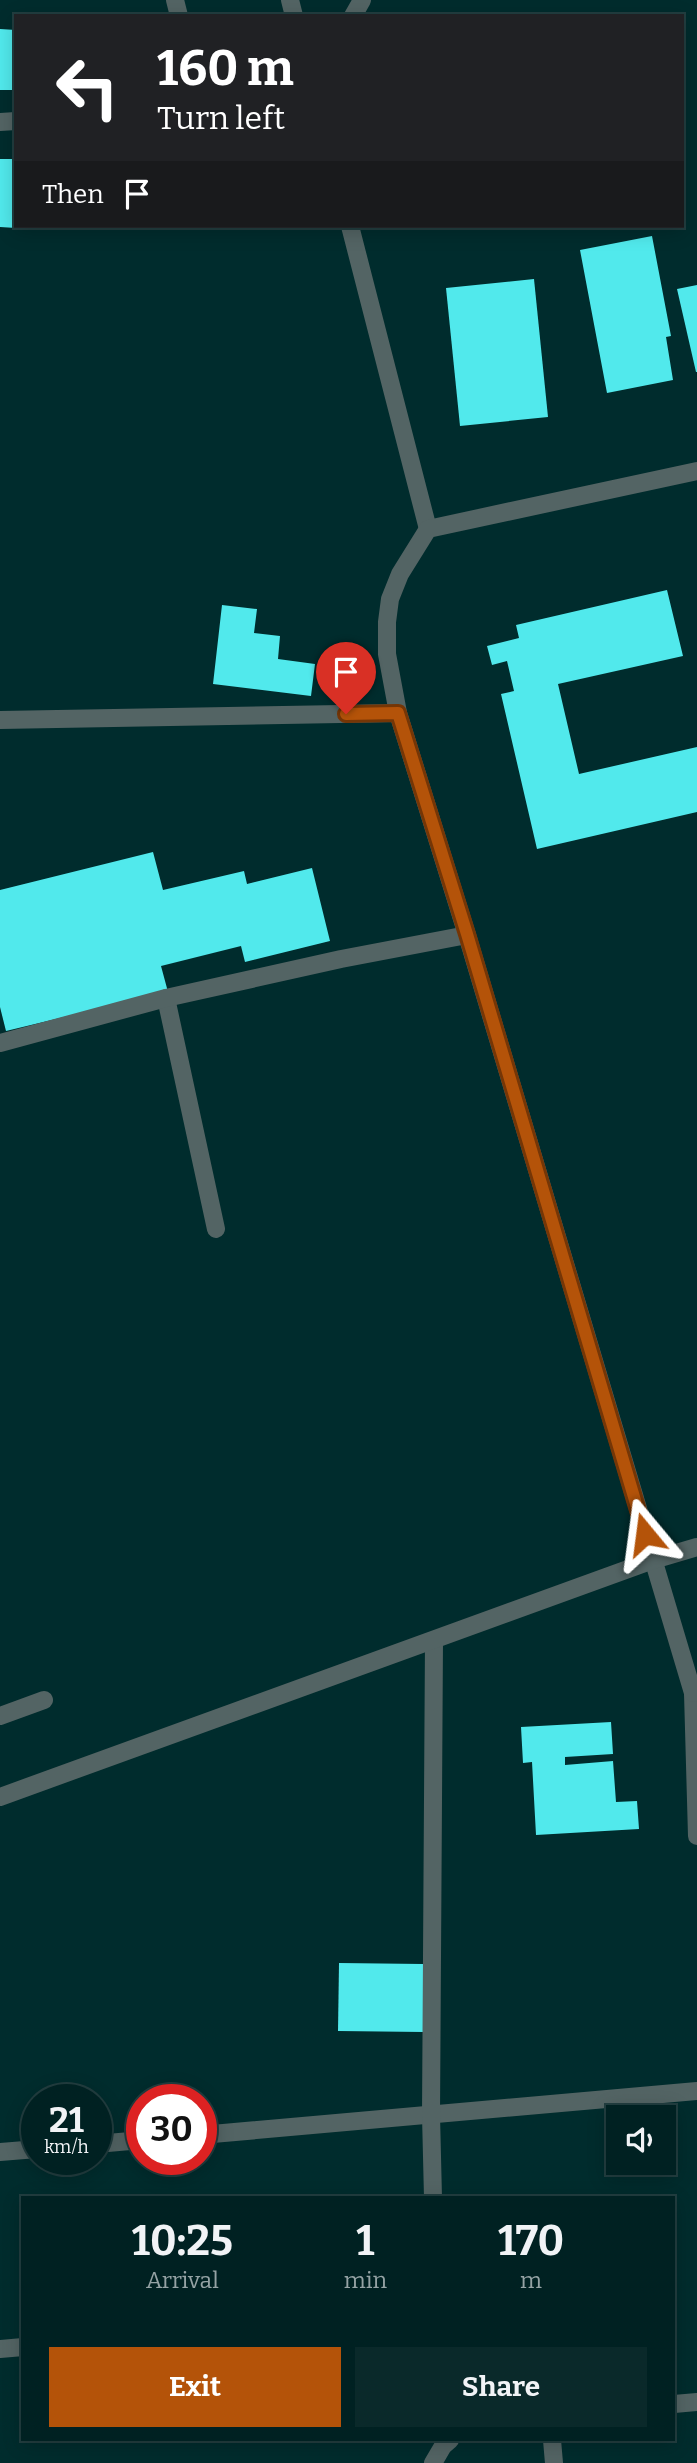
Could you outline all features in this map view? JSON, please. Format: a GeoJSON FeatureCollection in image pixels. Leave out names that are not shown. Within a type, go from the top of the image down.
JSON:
{"type":"FeatureCollection","features":[{"type":"Feature","properties":{"kind":"street"},"geometry":{"type":"LineString","coordinates":[[352,228],[428,529]]}},
{"type":"Feature","properties":{"kind":"street"},"geometry":{"type":"LineString","coordinates":[[697,471],[428,529],[400,574],[390,599],[387,622],[387,654],[398,713],[695,1693],[697,1836]]}},
{"type":"Feature","properties":{"kind":"street"},"geometry":{"type":"LineString","coordinates":[[0,720],[398,713]]}},
{"type":"Feature","properties":{"kind":"street"},"geometry":{"type":"LineString","coordinates":[[0,1043],[166,998],[467,934]]}},
{"type":"Feature","properties":{"kind":"street"},"geometry":{"type":"LineString","coordinates":[[166,998],[216,1229]]}},
{"type":"Feature","properties":{"kind":"street"},"geometry":{"type":"LineString","coordinates":[[0,1797],[653,1560],[697,1547]]}},
{"type":"Feature","properties":{"kind":"street"},"geometry":{"type":"LineString","coordinates":[[433,2196],[431,2115],[434,1641]]}},
{"type":"Feature","properties":{"kind":"street"},"geometry":{"type":"LineString","coordinates":[[0,1716],[44,1700]]}},
{"type":"Feature","properties":{"kind":"street"},"geometry":{"type":"LineString","coordinates":[[217,2134],[697,2091]]}},
{"type":"Feature","properties":{"kind":"street"},"geometry":{"type":"LineString","coordinates":[[0,2152],[21,2150]]}},
{"type":"Feature","properties":{"kind":"street"},"geometry":{"type":"LineString","coordinates":[[0,2349],[21,2347]]}},
{"type":"Feature","properties":{"kind":"street"},"geometry":{"type":"LineString","coordinates":[[675,2404],[697,2402]]}},
{"type":"Feature","properties":{"kind":"street"},"geometry":{"type":"LineString","coordinates":[[552,2441],[554,2463]]}},
{"type":"Feature","properties":{"kind":"street"},"geometry":{"type":"LineString","coordinates":[[433,2463],[445,2442]]}},
{"type":"Feature","properties":{"kind":"building"},"geometry":{"type":"Polygon","coordinates":[[[0,29],[14,30],[14,90],[0,90],[0,29]]]}},
{"type":"Feature","properties":{"kind":"building"},"geometry":{"type":"Polygon","coordinates":[[[0,159],[14,159],[14,228],[0,227],[0,159]]]}},
{"type":"Feature","properties":{"kind":"building"},"geometry":{"type":"Polygon","coordinates":[[[37,228],[120,228],[120,230],[37,228]]]}},
{"type":"Feature","properties":{"kind":"building"},"geometry":{"type":"Polygon","coordinates":[[[652,236],[671,336],[666,337],[673,380],[607,393],[580,250],[652,236]]]}},
{"type":"Feature","properties":{"kind":"building"},"geometry":{"type":"Polygon","coordinates":[[[534,279],[548,417],[460,426],[446,288],[534,279]]]}},
{"type":"Feature","properties":{"kind":"building"},"geometry":{"type":"Polygon","coordinates":[[[697,285],[697,372],[696,372],[677,289],[697,285]]]}},
{"type":"Feature","properties":{"kind":"building"},"geometry":{"type":"Polygon","coordinates":[[[667,590],[683,656],[558,684],[579,774],[697,747],[697,812],[537,849],[501,694],[514,691],[507,661],[492,665],[487,646],[519,638],[516,625],[667,590]]]}},
{"type":"Feature","properties":{"kind":"building"},"geometry":{"type":"Polygon","coordinates":[[[222,605],[257,609],[254,633],[280,636],[278,659],[315,664],[311,696],[213,684],[222,605]]]}},
{"type":"Feature","properties":{"kind":"building"},"geometry":{"type":"Polygon","coordinates":[[[153,852],[163,890],[244,871],[247,884],[312,868],[330,941],[245,962],[241,946],[161,966],[168,992],[6,1031],[0,1007],[0,890],[153,852]]]}},
{"type":"Feature","properties":{"kind":"building"},"geometry":{"type":"Polygon","coordinates":[[[611,1722],[613,1754],[565,1757],[565,1765],[613,1761],[616,1802],[637,1801],[639,1829],[536,1835],[532,1762],[523,1763],[521,1727],[611,1722]]]}},
{"type":"Feature","properties":{"kind":"building"},"geometry":{"type":"Polygon","coordinates":[[[339,1963],[423,1964],[423,2032],[338,2031],[339,1963]]]}},
{"type":"Feature","properties":{"kind":"route"},"geometry":{"type":"LineString","coordinates":[[346,714],[398,713],[467,934],[645,1534]]}}]}
